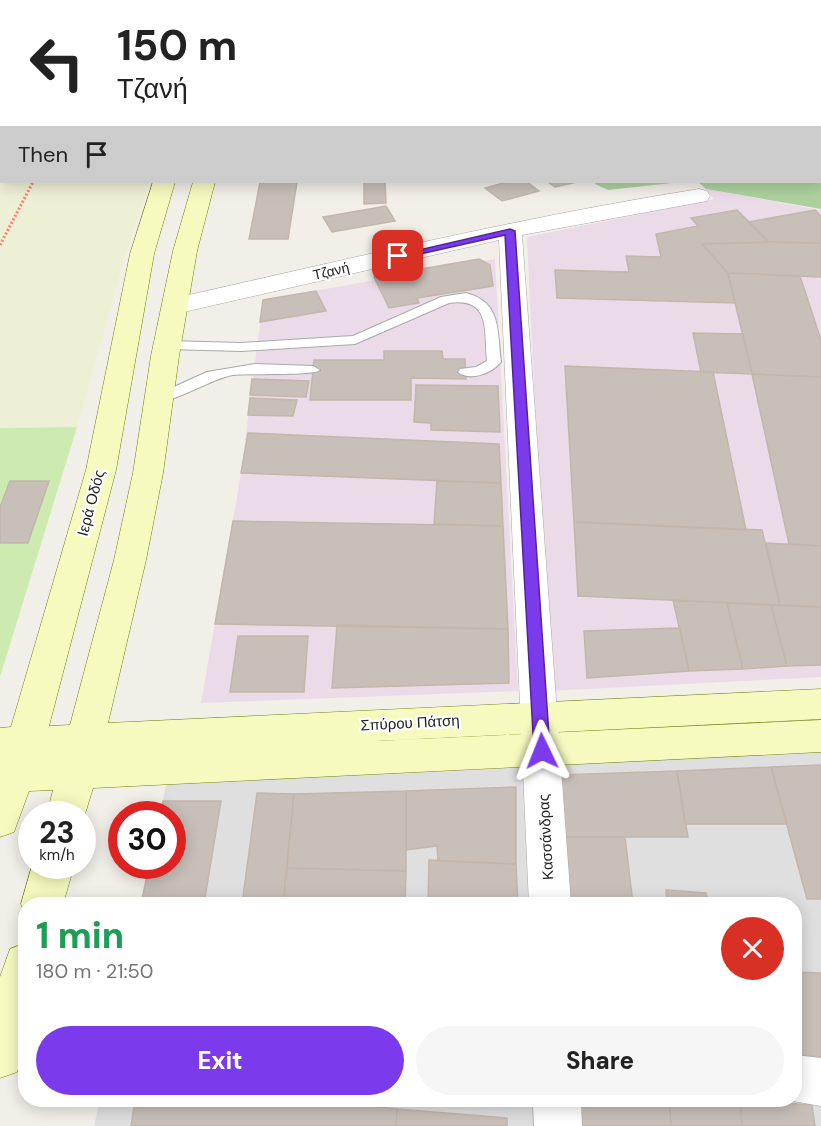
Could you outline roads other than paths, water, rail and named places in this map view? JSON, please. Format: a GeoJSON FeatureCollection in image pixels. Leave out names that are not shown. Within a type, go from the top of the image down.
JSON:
{"type":"FeatureCollection","features":[{"type":"Feature","properties":{"kind":"main road","name":"Ιερά Οδός"},"geometry":{"type":"LineString","coordinates":[[0,819],[10,760],[101,470],[136,285],[164,183]]}},
{"type":"Feature","properties":{"kind":"main road"},"geometry":{"type":"LineString","coordinates":[[70,801],[130,560],[148,473],[185,251],[204,183]]}},
{"type":"Feature","properties":{"kind":"main road"},"geometry":{"type":"LineString","coordinates":[[10,760],[541,733],[821,704]]}},
{"type":"Feature","properties":{"kind":"main road"},"geometry":{"type":"LineString","coordinates":[[541,733],[821,736]]}},
{"type":"Feature","properties":{"kind":"main road"},"geometry":{"type":"LineString","coordinates":[[44,897],[49,879]]}},
{"type":"Feature","properties":{"kind":"main road"},"geometry":{"type":"LineString","coordinates":[[10,1045],[18,1004]]}},
{"type":"Feature","properties":{"kind":"street","name":"Τζανή"},"geometry":{"type":"LineString","coordinates":[[175,306],[510,231],[639,205],[699,196]]}},
{"type":"Feature","properties":{"kind":"street","name":"Κασσάνδρας"},"geometry":{"type":"LineString","coordinates":[[510,231],[550,897]]}},
{"type":"Feature","properties":{"kind":"street"},"geometry":{"type":"LineString","coordinates":[[802,1080],[821,1082]]}},
{"type":"Feature","properties":{"kind":"street"},"geometry":{"type":"LineString","coordinates":[[557,1107],[558,1126]]}},
{"type":"Feature","properties":{"kind":"lane"},"geometry":{"type":"LineString","coordinates":[[168,345],[241,348],[355,340],[446,300],[466,297],[477,301],[488,312],[494,362],[488,368],[478,372],[465,372]]}},
{"type":"Feature","properties":{"kind":"lane"},"geometry":{"type":"LineString","coordinates":[[221,373],[217,364],[221,356],[241,348]]}},
{"type":"Feature","properties":{"kind":"lane"},"geometry":{"type":"LineString","coordinates":[[159,399],[221,373],[249,369],[314,370]]}}]}
